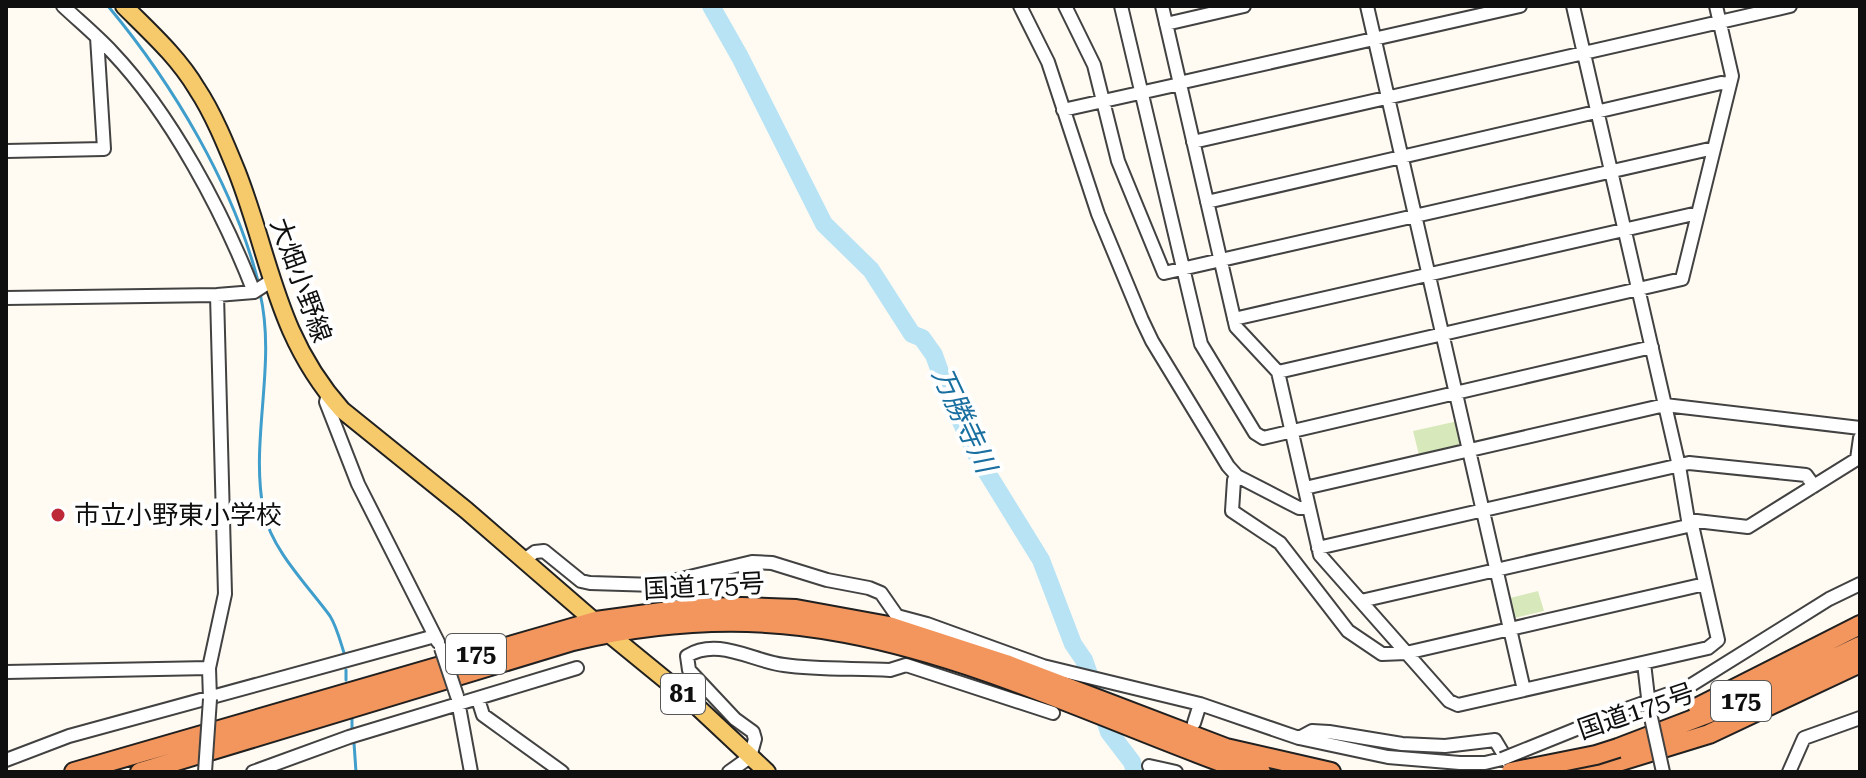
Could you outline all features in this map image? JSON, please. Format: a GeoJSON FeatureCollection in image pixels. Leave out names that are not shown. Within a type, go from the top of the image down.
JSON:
{"type":"FeatureCollection","features":[{"type":"Feature","properties":{"kind":"highway","name":"国道175号"},"geometry":{"type":"LineString","coordinates":[[74,772],[114,766],[493,649],[691,608],[742,607],[796,609],[1006,664],[1229,765],[1261,772]]}},
{"type":"Feature","properties":{"kind":"highway"},"geometry":{"type":"LineString","coordinates":[[1640,741],[1695,709],[1860,625]]}},
{"type":"Feature","properties":{"kind":"highway","name":"国道175号"},"geometry":{"type":"LineString","coordinates":[[140,772],[602,627]]}},
{"type":"Feature","properties":{"kind":"highway","name":"国道175号"},"geometry":{"type":"LineString","coordinates":[[1585,772],[1640,741],[1754,696],[1860,646]]}},
{"type":"Feature","properties":{"kind":"highway","name":"国道175号"},"geometry":{"type":"LineString","coordinates":[[1508,768],[1676,746],[1709,734],[1860,663]]}},
{"type":"Feature","properties":{"kind":"highway"},"geometry":{"type":"LineString","coordinates":[[1676,746],[1720,737],[1860,674]]}},
{"type":"Feature","properties":{"kind":"highway","name":"国道175号"},"geometry":{"type":"LineString","coordinates":[[1129,720],[1226,748],[1331,772]]}},
{"type":"Feature","properties":{"kind":"main road","name":"大畑小野線"},"geometry":{"type":"LineString","coordinates":[[124,6],[168,50],[198,90],[236,171],[271,281],[299,353],[328,394],[342,410],[602,627]]}},
{"type":"Feature","properties":{"kind":"main road","name":"81"},"geometry":{"type":"LineString","coordinates":[[602,627],[690,700],[767,772]]}},
{"type":"Feature","properties":{"kind":"street"},"geometry":{"type":"LineString","coordinates":[[63,6],[131,74],[158,111],[211,196],[254,292]]}},
{"type":"Feature","properties":{"kind":"street"},"geometry":{"type":"LineString","coordinates":[[1020,6],[1048,62],[1098,214],[1142,320],[1160,354],[1237,476],[1299,508],[1309,508]]}},
{"type":"Feature","properties":{"kind":"street"},"geometry":{"type":"LineString","coordinates":[[1065,6],[1094,65],[1118,161],[1164,273],[1714,148]]}},
{"type":"Feature","properties":{"kind":"street"},"geometry":{"type":"LineString","coordinates":[[1121,6],[1201,344],[1255,433],[1263,438],[1652,347]]}},
{"type":"Feature","properties":{"kind":"street"},"geometry":{"type":"LineString","coordinates":[[1162,6],[1236,327],[1278,372],[1320,555],[1449,701],[1458,705],[1708,648],[1718,640],[1573,6]]}},
{"type":"Feature","properties":{"kind":"street"},"geometry":{"type":"LineString","coordinates":[[1166,24],[1244,6]]}},
{"type":"Feature","properties":{"kind":"street"},"geometry":{"type":"LineString","coordinates":[[1367,6],[1524,690]]}},
{"type":"Feature","properties":{"kind":"street"},"geometry":{"type":"LineString","coordinates":[[1063,110],[1520,6]]}},
{"type":"Feature","properties":{"kind":"street"},"geometry":{"type":"LineString","coordinates":[[1278,372],[1682,279],[1732,76],[1716,6]]}},
{"type":"Feature","properties":{"kind":"street"},"geometry":{"type":"LineString","coordinates":[[1193,142],[1790,6]]}},
{"type":"Feature","properties":{"kind":"street"},"geometry":{"type":"LineString","coordinates":[[6,151],[104,149],[97,37]]}},
{"type":"Feature","properties":{"kind":"street"},"geometry":{"type":"LineString","coordinates":[[1207,202],[1721,83],[1730,84]]}},
{"type":"Feature","properties":{"kind":"street"},"geometry":{"type":"LineString","coordinates":[[1234,319],[1698,213]]}},
{"type":"Feature","properties":{"kind":"street"},"geometry":{"type":"LineString","coordinates":[[6,298],[217,295],[254,292],[271,281]]}},
{"type":"Feature","properties":{"kind":"street"},"geometry":{"type":"LineString","coordinates":[[205,772],[209,668],[225,594],[217,295]]}},
{"type":"Feature","properties":{"kind":"street"},"geometry":{"type":"LineString","coordinates":[[328,394],[326,402],[358,484],[438,642],[458,700],[471,772]]}},
{"type":"Feature","properties":{"kind":"street"},"geometry":{"type":"LineString","coordinates":[[1305,488],[1665,405],[1860,428]]}},
{"type":"Feature","properties":{"kind":"street"},"geometry":{"type":"LineString","coordinates":[[1361,601],[1690,523],[1748,527],[1857,459],[1860,438]]}},
{"type":"Feature","properties":{"kind":"street"},"geometry":{"type":"LineString","coordinates":[[1318,548],[1689,463],[1806,475],[1814,486]]}},
{"type":"Feature","properties":{"kind":"street"},"geometry":{"type":"LineString","coordinates":[[1237,476],[1234,480],[1232,511],[1280,543],[1348,631],[1382,654],[1406,653],[1705,584]]}},
{"type":"Feature","properties":{"kind":"street"},"geometry":{"type":"LineString","coordinates":[[524,560],[535,552],[544,551],[581,581],[627,585],[674,582],[752,562],[772,563],[827,580],[869,588],[881,593],[897,616],[1043,666],[1200,704],[1299,738],[1388,757],[1485,763],[1508,768],[1621,711],[1649,707],[1688,687],[1829,599],[1860,584]]}},
{"type":"Feature","properties":{"kind":"street"},"geometry":{"type":"LineString","coordinates":[[6,760],[69,736],[438,642]]}},
{"type":"Feature","properties":{"kind":"street"},"geometry":{"type":"LineString","coordinates":[[729,772],[750,757],[755,745],[753,732],[735,719],[689,670],[687,656],[704,649],[727,649],[783,665],[890,670],[906,665],[1053,713]]}},
{"type":"Feature","properties":{"kind":"street"},"geometry":{"type":"LineString","coordinates":[[1644,663],[1649,707],[1663,772]]}},
{"type":"Feature","properties":{"kind":"street"},"geometry":{"type":"LineString","coordinates":[[6,672],[209,668]]}},
{"type":"Feature","properties":{"kind":"street"},"geometry":{"type":"LineString","coordinates":[[253,772],[458,700],[478,699],[577,668]]}},
{"type":"Feature","properties":{"kind":"street"},"geometry":{"type":"LineString","coordinates":[[478,699],[483,715],[562,772]]}},
{"type":"Feature","properties":{"kind":"street"},"geometry":{"type":"LineString","coordinates":[[1194,723],[1200,704]]}},
{"type":"Feature","properties":{"kind":"street"},"geometry":{"type":"LineString","coordinates":[[1789,772],[1804,738],[1860,718]]}},
{"type":"Feature","properties":{"kind":"street"},"geometry":{"type":"LineString","coordinates":[[1299,738],[1312,731],[1383,743],[1417,745],[1445,746],[1495,740],[1510,763],[1508,768]]}},
{"type":"Feature","properties":{"kind":"street"},"geometry":{"type":"LineString","coordinates":[[1297,753],[1299,738]]}},
{"type":"Feature","properties":{"kind":"street"},"geometry":{"type":"LineString","coordinates":[[1149,766],[1179,769]]}},
{"type":"Feature","properties":{"kind":"green space"},"geometry":{"type":"Polygon","coordinates":[[[1458,421],[1464,445],[1419,455],[1413,431],[1458,421]]]}},
{"type":"Feature","properties":{"kind":"green space"},"geometry":{"type":"Polygon","coordinates":[[[1538,591],[1544,611],[1515,618],[1510,598],[1538,591]]]}},
{"type":"Feature","properties":{"kind":"waterway"},"geometry":{"type":"LineString","coordinates":[[108,6],[156,69],[198,138],[234,211],[259,285]]}},
{"type":"Feature","properties":{"kind":"waterway","name":"万勝寺川"},"geometry":{"type":"LineString","coordinates":[[711,6],[824,224],[871,270],[912,334],[922,338],[934,355],[948,394],[978,458],[1041,560],[1073,644],[1084,660],[1109,732],[1132,762],[1135,772]]}},
{"type":"Feature","properties":{"kind":"waterway"},"geometry":{"type":"LineString","coordinates":[[260,293],[266,348],[259,459],[264,513],[283,554],[330,616],[345,656]]}},
{"type":"Feature","properties":{"kind":"waterway"},"geometry":{"type":"LineString","coordinates":[[346,670],[346,680]]}},
{"type":"Feature","properties":{"kind":"waterway"},"geometry":{"type":"LineString","coordinates":[[352,719],[352,730]]}},
{"type":"Feature","properties":{"kind":"waterway"},"geometry":{"type":"LineString","coordinates":[[354,743],[356,772]]}},
{"type":"Feature","properties":{"kind":"place","name":"市立小野東小学校"},"geometry":{"type":"Point","coordinates":[58,515]}}]}
